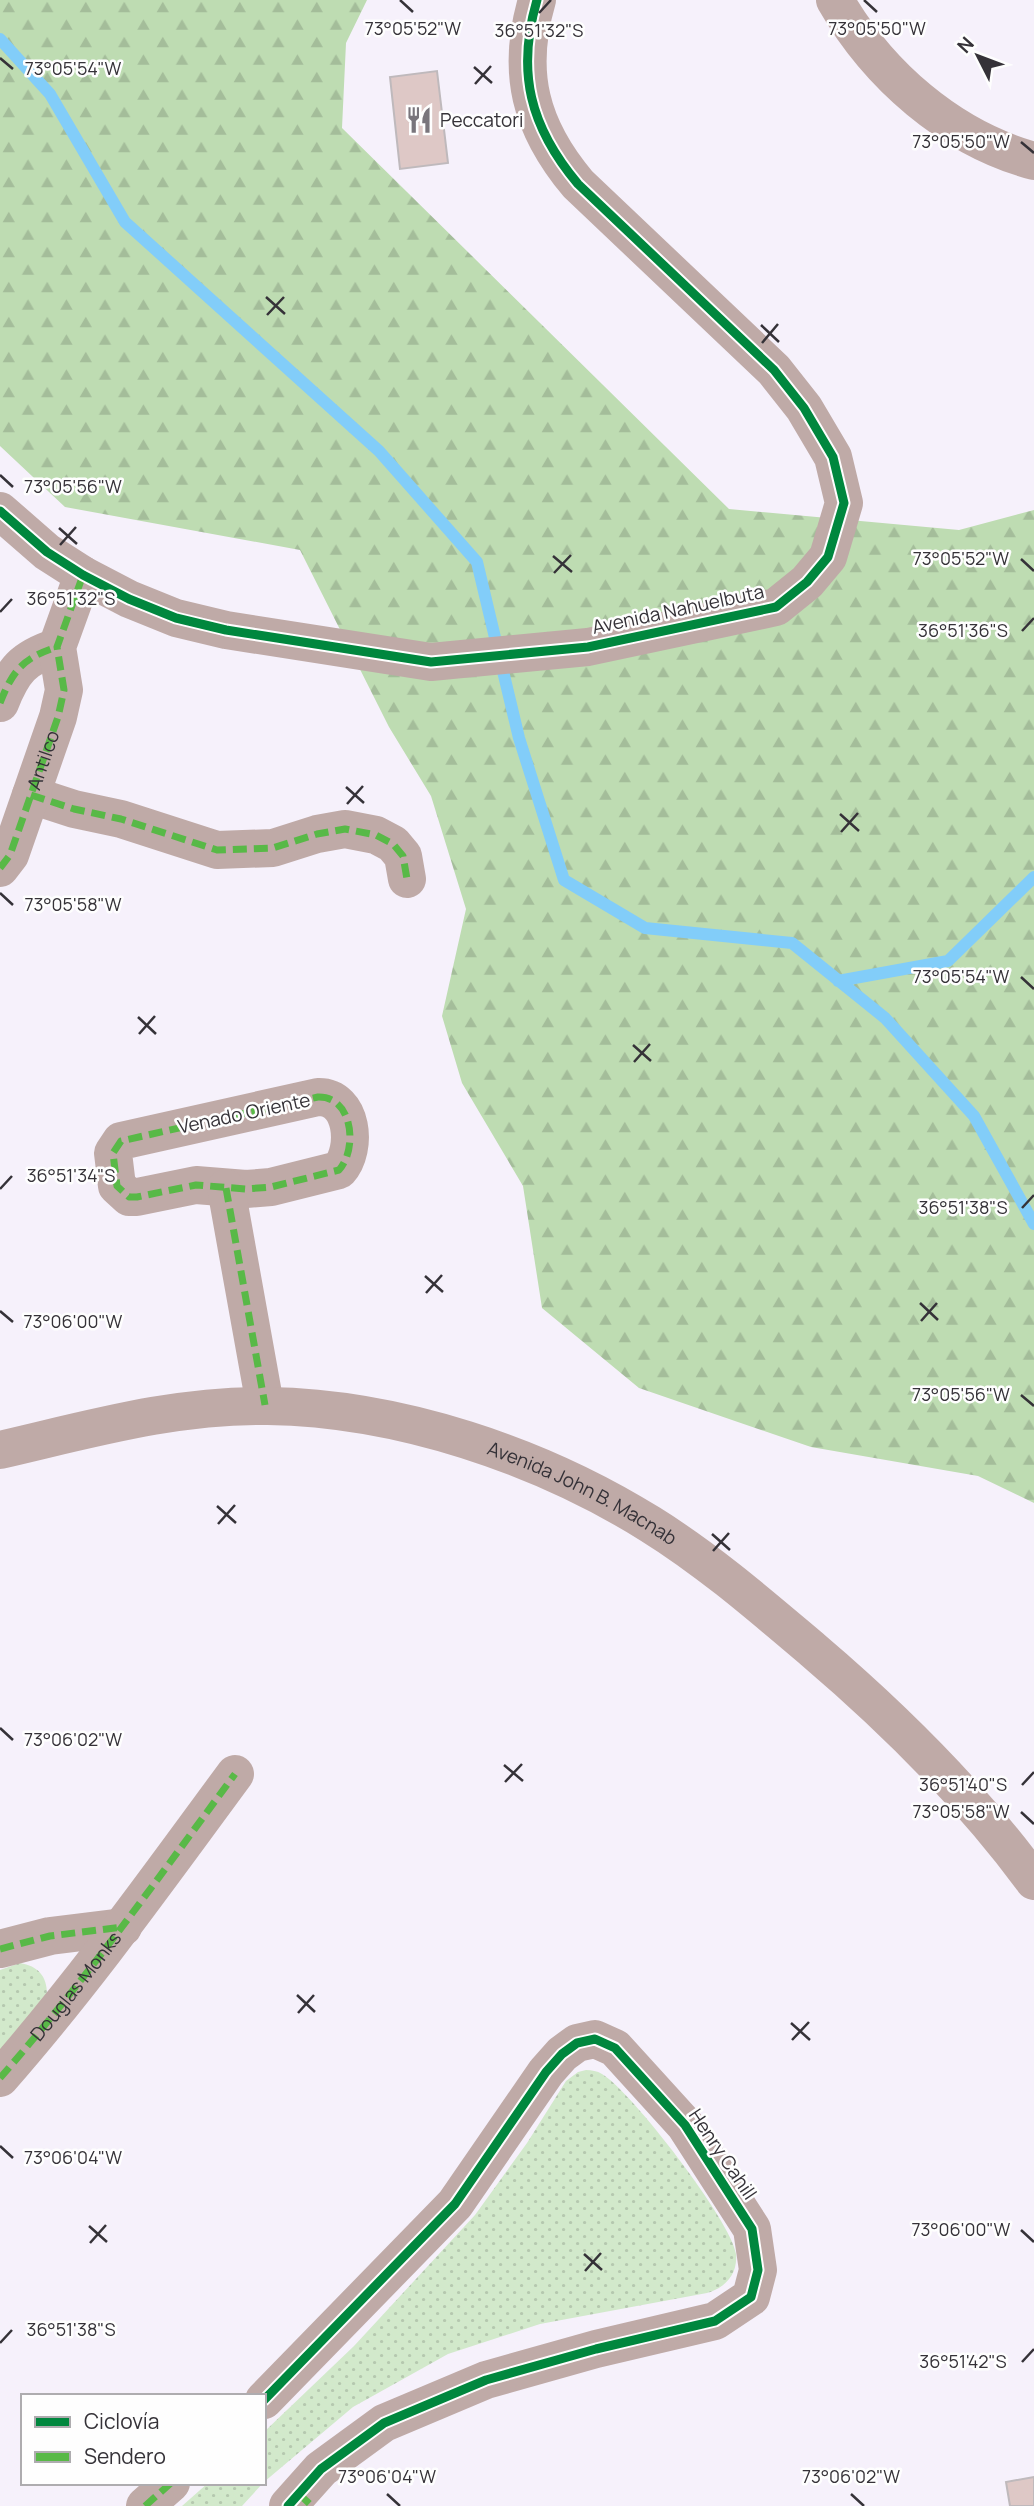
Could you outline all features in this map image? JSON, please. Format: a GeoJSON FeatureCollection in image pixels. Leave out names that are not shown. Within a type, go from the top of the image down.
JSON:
{"type":"FeatureCollection","features":[{"type":"Feature","properties":{"kind":"street","name":"Avenida Nahuelbuta"},"geometry":{"type":"LineString","coordinates":[[0,511],[47,552],[83,575],[129,599],[176,618],[226,630],[431,662],[588,647],[776,607],[807,582],[828,557],[844,503],[833,457],[804,408],[774,370],[578,184],[553,152],[534,110],[527,79],[530,25],[537,0]]}},
{"type":"Feature","properties":{"kind":"street"},"geometry":{"type":"LineString","coordinates":[[835,0],[874,57],[906,89],[941,116],[979,139],[1034,161]]}},
{"type":"Feature","properties":{"kind":"street","name":"Antilco"},"geometry":{"type":"LineString","coordinates":[[0,868],[9,855],[58,717],[64,690],[57,647],[83,575]]}},
{"type":"Feature","properties":{"kind":"street"},"geometry":{"type":"LineString","coordinates":[[0,703],[19,666],[40,653],[57,647]]}},
{"type":"Feature","properties":{"kind":"street"},"geometry":{"type":"LineString","coordinates":[[31,795],[74,809],[121,819],[217,850],[273,848],[317,834],[345,829],[376,835],[393,844],[403,856],[408,879]]}},
{"type":"Feature","properties":{"kind":"street","name":"Venado Oriente"},"geometry":{"type":"LineString","coordinates":[[318,1097],[328,1097],[343,1107],[350,1153],[340,1170],[271,1187],[226,1188],[196,1185],[129,1197],[117,1186],[113,1153],[121,1141],[128,1138],[318,1097]]}},
{"type":"Feature","properties":{"kind":"street"},"geometry":{"type":"LineString","coordinates":[[226,1188],[265,1405]]}},
{"type":"Feature","properties":{"kind":"street","name":"Avenida John B. Macnab"},"geometry":{"type":"LineString","coordinates":[[0,1450],[150,1417],[207,1408],[265,1405],[340,1412],[416,1427],[463,1439],[555,1473],[605,1497],[653,1525],[772,1615],[844,1676],[907,1736],[967,1800],[1034,1881]]}},
{"type":"Feature","properties":{"kind":"street","name":"Douglas Monks"},"geometry":{"type":"LineString","coordinates":[[0,2078],[123,1927],[234,1774]]}},
{"type":"Feature","properties":{"kind":"street","name":"Douglas Monks"},"geometry":{"type":"LineString","coordinates":[[0,1950],[50,1936],[123,1927]]}},
{"type":"Feature","properties":{"kind":"street","name":"Henry Cahill"},"geometry":{"type":"LineString","coordinates":[[266,2398],[455,2204],[546,2072],[562,2054],[577,2043],[595,2039],[615,2048],[685,2125],[752,2229],[758,2270],[751,2297],[715,2321],[596,2349],[486,2380],[384,2423],[321,2469],[299,2502]]}},
{"type":"Feature","properties":{"kind":"street"},"geometry":{"type":"LineString","coordinates":[[145,2506],[169,2485]]}},
{"type":"Feature","properties":{"kind":"green space"},"geometry":{"type":"Polygon","coordinates":[[[0,0],[367,0],[346,43],[342,128],[729,509],[959,530],[1034,510],[1034,1503],[978,1476],[811,1447],[639,1388],[542,1308],[523,1186],[462,1083],[442,1016],[466,909],[431,796],[389,727],[300,550],[65,507],[0,446],[0,0]]]}},
{"type":"Feature","properties":{"kind":"green space"},"geometry":{"type":"Polygon","coordinates":[[[20,1963],[40,1973],[47,1994],[0,2055],[0,1970],[20,1963]]]}},
{"type":"Feature","properties":{"kind":"green space"},"geometry":{"type":"Polygon","coordinates":[[[586,2070],[600,2073],[616,2085],[678,2158],[730,2238],[736,2261],[729,2279],[719,2288],[707,2293],[540,2324],[448,2354],[353,2407],[266,2480],[266,2430],[354,2346],[475,2215],[527,2143],[566,2081],[578,2072],[586,2070]]]}},
{"type":"Feature","properties":{"kind":"green space"},"geometry":{"type":"Polygon","coordinates":[[[206,2485],[261,2485],[242,2506],[182,2506],[206,2485]]]}},
{"type":"Feature","properties":{"kind":"building","name":"Peccatori"},"geometry":{"type":"Polygon","coordinates":[[[437,71],[448,163],[400,169],[390,77],[437,71]]]}},
{"type":"Feature","properties":{"kind":"building"},"geometry":{"type":"Polygon","coordinates":[[[1034,2477],[1034,2506],[1010,2506],[1006,2482],[1034,2477]]]}},
{"type":"Feature","properties":{"kind":"waterway"},"geometry":{"type":"LineString","coordinates":[[0,39],[50,94],[125,222],[379,451],[477,562],[519,738],[564,880],[645,928],[792,943],[885,1018],[974,1116],[1034,1224]]}},
{"type":"Feature","properties":{"kind":"waterway"},"geometry":{"type":"LineString","coordinates":[[838,981],[948,961],[1034,877]]}},
{"type":"Feature","properties":{"kind":"marked path"},"geometry":{"type":"LineString","coordinates":[[0,868],[10,855],[58,717],[64,690],[57,647],[83,575]]}},
{"type":"Feature","properties":{"kind":"marked path"},"geometry":{"type":"LineString","coordinates":[[0,703],[15,674],[27,661],[57,647]]}},
{"type":"Feature","properties":{"kind":"marked path"},"geometry":{"type":"LineString","coordinates":[[31,795],[74,809],[121,819],[217,850],[273,848],[317,834],[345,829],[376,835],[393,844],[403,856],[407,879]]}},
{"type":"Feature","properties":{"kind":"marked path"},"geometry":{"type":"LineString","coordinates":[[318,1097],[330,1099],[339,1105],[349,1125],[349,1150],[339,1170],[271,1187],[246,1189],[196,1185],[137,1197],[129,1197],[117,1186],[113,1153],[121,1141],[318,1097]]}},
{"type":"Feature","properties":{"kind":"marked path"},"geometry":{"type":"LineString","coordinates":[[226,1188],[265,1405]]}},
{"type":"Feature","properties":{"kind":"marked path"},"geometry":{"type":"LineString","coordinates":[[0,2078],[92,1966],[235,1774]]}},
{"type":"Feature","properties":{"kind":"marked path"},"geometry":{"type":"LineString","coordinates":[[0,1949],[50,1936],[123,1927]]}},
{"type":"Feature","properties":{"kind":"marked path"},"geometry":{"type":"LineString","coordinates":[[145,2506],[169,2485]]}},
{"type":"Feature","properties":{"kind":"marked path"},"geometry":{"type":"LineString","coordinates":[[299,2494],[312,2506]]}},
{"type":"Feature","properties":{"kind":"cycle path"},"geometry":{"type":"LineString","coordinates":[[0,511],[47,552],[83,575],[129,599],[176,618],[226,630],[431,662],[588,647],[776,607],[807,582],[828,557],[844,503],[833,457],[804,408],[774,370],[578,184],[562,163],[538,120],[528,75],[528,51],[537,0]]}},
{"type":"Feature","properties":{"kind":"cycle path"},"geometry":{"type":"LineString","coordinates":[[266,2398],[455,2204],[546,2072],[562,2054],[577,2043],[595,2039],[615,2048],[685,2125],[752,2229],[758,2270],[751,2297],[715,2321],[596,2349],[486,2380],[384,2423],[321,2469],[288,2506]]}},
{"type":"Feature","properties":{"kind":"place","name":"Peccatori"},"geometry":{"type":"Point","coordinates":[419,120]}}]}
